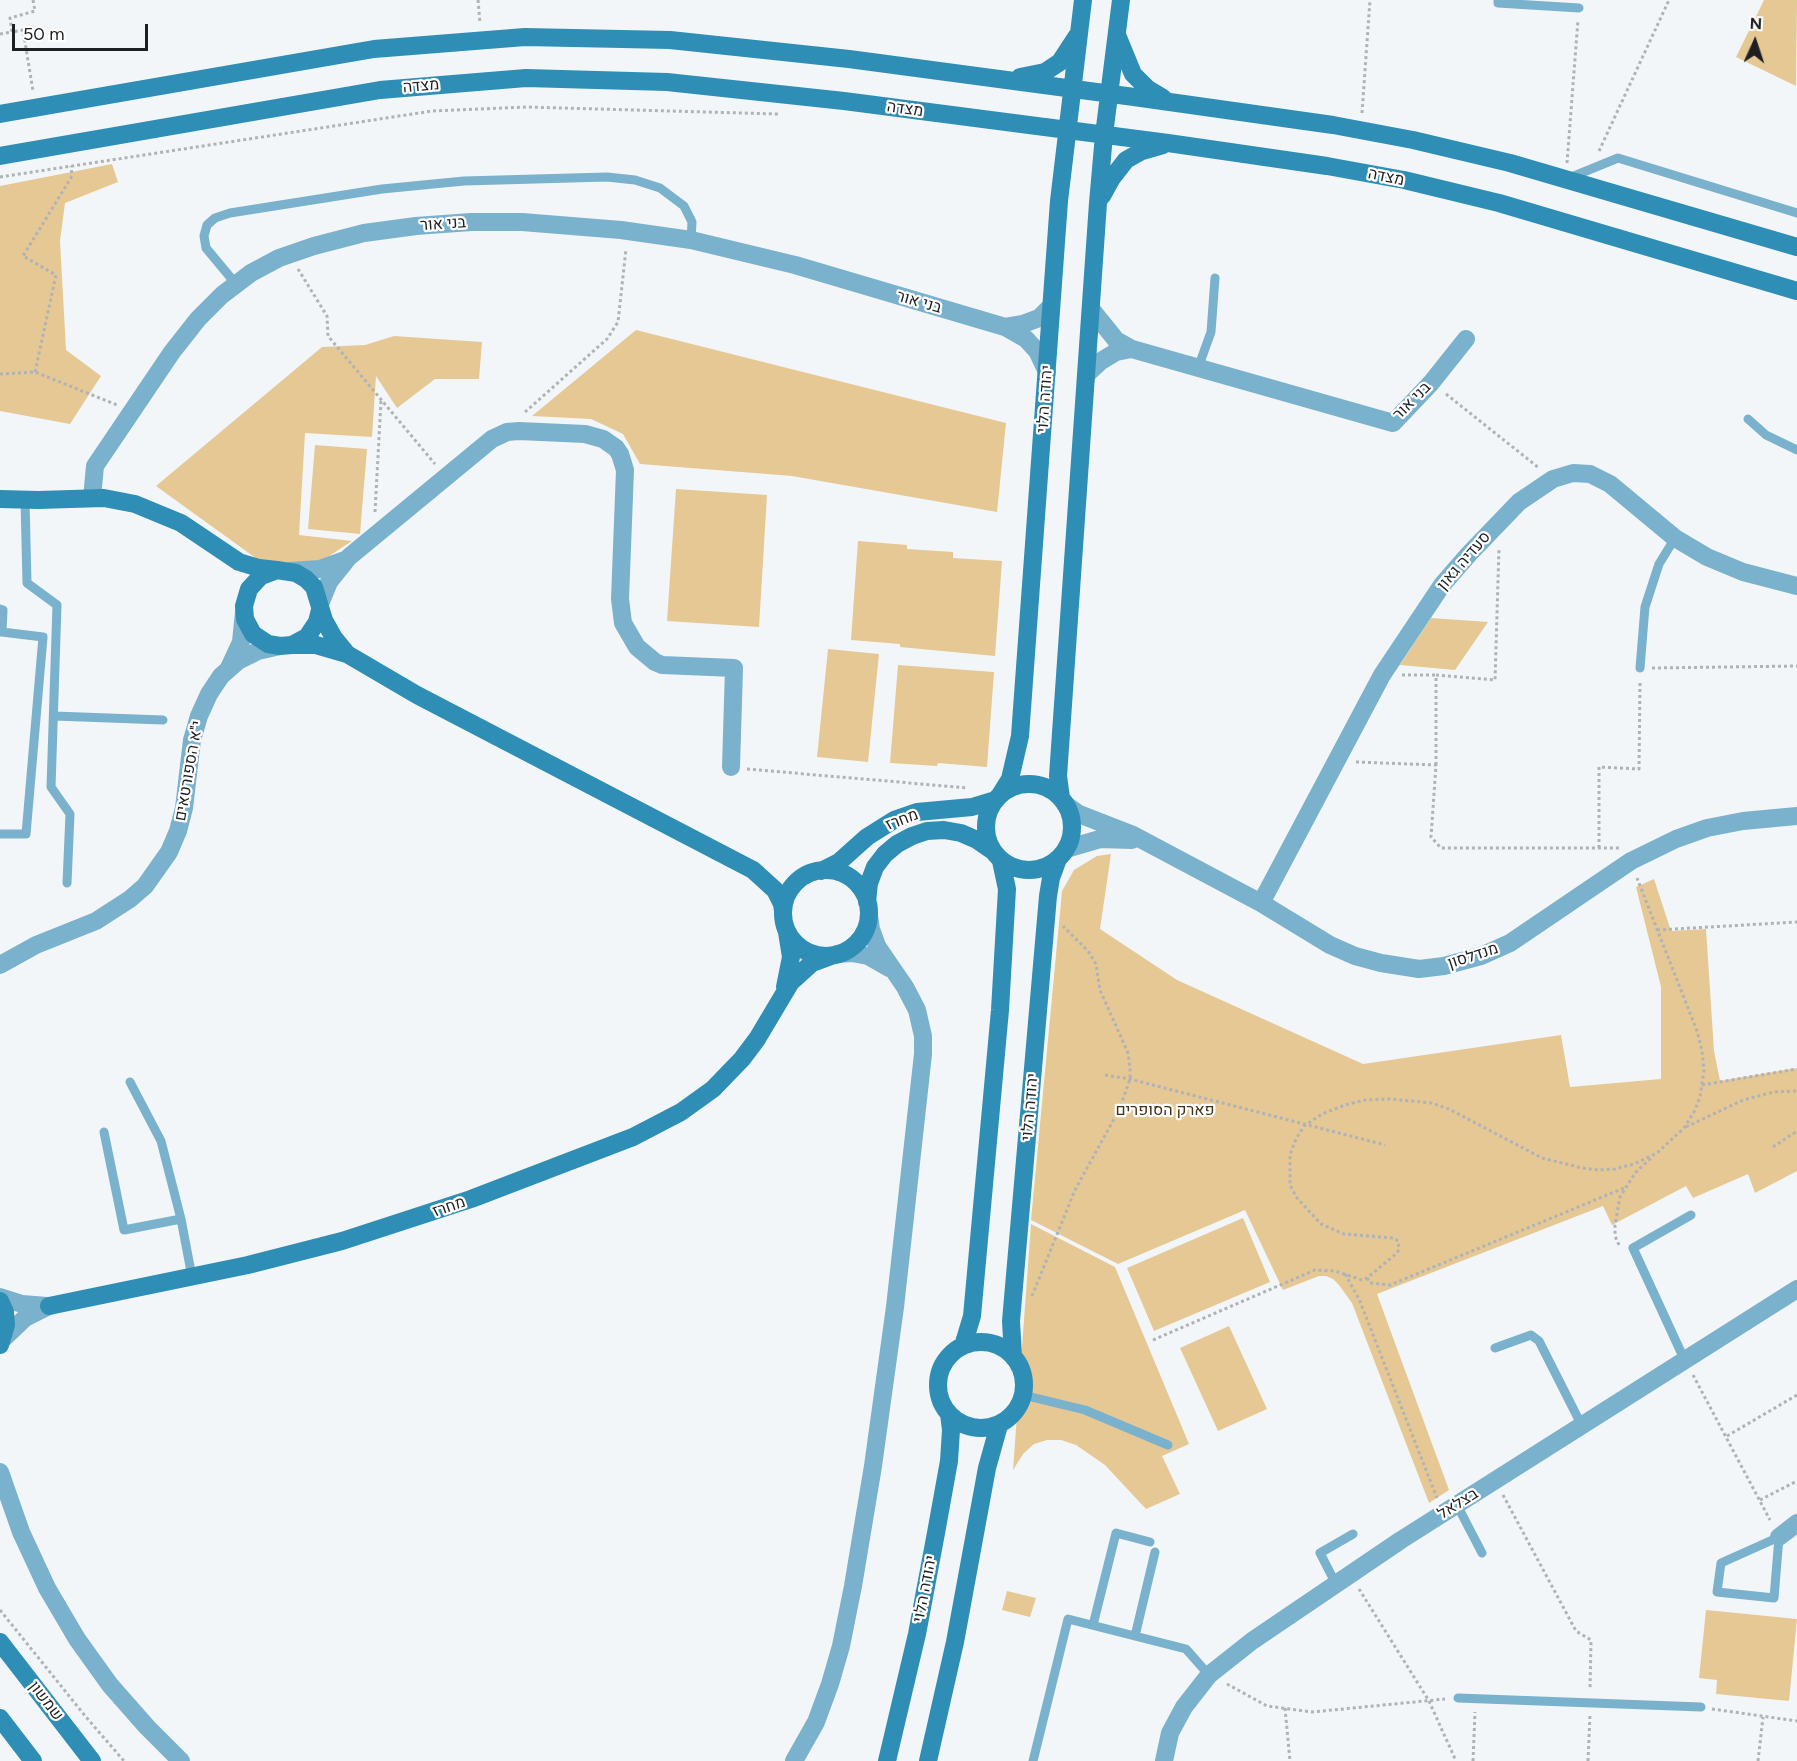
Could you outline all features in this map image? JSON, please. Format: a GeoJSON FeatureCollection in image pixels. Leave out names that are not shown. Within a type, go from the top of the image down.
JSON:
{"type":"FeatureCollection","features":[{"type":"Feature","properties":{"kind":"main road","name":"יהודה הלוי"},"geometry":{"type":"LineString","coordinates":[[999,795],[1010,779],[1020,736],[1066,130],[1083,0]]}},
{"type":"Feature","properties":{"kind":"main road"},"geometry":{"type":"LineString","coordinates":[[997,856],[1013,867],[1026,870],[1040,869],[1062,854],[1071,836],[1072,822],[1063,801],[1058,776],[1098,203],[1108,93],[1121,0]]}},
{"type":"Feature","properties":{"kind":"main road"},"geometry":{"type":"LineString","coordinates":[[1116,32],[1133,74],[1148,89],[1170,102]]}},
{"type":"Feature","properties":{"kind":"main road"},"geometry":{"type":"LineString","coordinates":[[1005,80],[1045,72],[1060,62],[1078,35]]}},
{"type":"Feature","properties":{"kind":"main road"},"geometry":{"type":"LineString","coordinates":[[0,114],[374,49],[525,37],[670,40],[849,59],[1108,93],[1361,130],[1510,163],[1797,247]]}},
{"type":"Feature","properties":{"kind":"main road","name":"מצדה"},"geometry":{"type":"LineString","coordinates":[[0,156],[380,90],[526,78],[667,82],[855,102],[1168,143],[1327,166],[1404,180],[1499,203],[1797,291]]}},
{"type":"Feature","properties":{"kind":"main road"},"geometry":{"type":"LineString","coordinates":[[1098,203],[1112,178],[1126,160],[1142,151],[1168,143]]}},
{"type":"Feature","properties":{"kind":"main road"},"geometry":{"type":"LineString","coordinates":[[0,499],[92,498],[120,501],[166,515],[196,532],[225,554],[249,566],[301,576],[316,592],[334,638],[347,654]]}},
{"type":"Feature","properties":{"kind":"main road"},"geometry":{"type":"LineString","coordinates":[[225,554],[239,576],[247,624],[253,634],[268,644],[316,645],[347,654],[417,695],[753,870],[779,876],[835,872],[853,880],[862,890],[868,909],[866,929],[849,949],[834,955],[817,955],[805,950],[794,942],[787,931],[782,904],[775,890],[753,870]]}},
{"type":"Feature","properties":{"kind":"main road"},"geometry":{"type":"LineString","coordinates":[[244,606],[249,589],[256,580],[266,574],[284,571]]}},
{"type":"Feature","properties":{"kind":"main road"},"geometry":{"type":"LineString","coordinates":[[286,646],[303,640],[311,632],[317,622],[320,607]]}},
{"type":"Feature","properties":{"kind":"main road"},"geometry":{"type":"LineString","coordinates":[[963,1346],[972,1316],[1000,1010],[1007,889],[997,856],[987,838],[988,812],[999,795],[1017,786],[1031,784],[1045,787],[1063,801]]}},
{"type":"Feature","properties":{"kind":"main road","name":"מחרז"},"geometry":{"type":"LineString","coordinates":[[815,873],[839,862],[867,837],[894,820],[917,812],[972,807],[999,795]]}},
{"type":"Feature","properties":{"kind":"main road","name":"מחרז"},"geometry":{"type":"LineString","coordinates":[[868,909],[869,883],[875,867],[885,854],[912,836],[927,831],[944,830],[961,833],[977,840],[997,856]]}},
{"type":"Feature","properties":{"kind":"main road","name":"יהודה הלוי"},"geometry":{"type":"LineString","coordinates":[[1013,1356],[1011,1321],[1047,910],[1051,878],[1062,854]]}},
{"type":"Feature","properties":{"kind":"main road"},"geometry":{"type":"LineString","coordinates":[[783,911],[786,898],[793,886],[815,873]]}},
{"type":"Feature","properties":{"kind":"main road","name":"מחרז"},"geometry":{"type":"LineString","coordinates":[[784,992],[791,957],[787,931]]}},
{"type":"Feature","properties":{"kind":"main road","name":"מחרז"},"geometry":{"type":"LineString","coordinates":[[49,1306],[279,1258],[405,1222],[523,1180],[649,1130],[697,1101],[728,1075],[757,1040],[784,992],[807,966],[816,960],[834,955]]}},
{"type":"Feature","properties":{"kind":"main road"},"geometry":{"type":"LineString","coordinates":[[0,1299],[6,1318],[2,1341]]}},
{"type":"Feature","properties":{"kind":"main road"},"geometry":{"type":"LineString","coordinates":[[976,1343],[991,1343],[1003,1348],[1013,1356],[1023,1374],[1023,1395],[1015,1413],[999,1425],[986,1428],[972,1428],[959,1423],[949,1414],[939,1397],[939,1376],[948,1358],[963,1346],[976,1343]]}},
{"type":"Feature","properties":{"kind":"main road","name":"יהודה הלוי"},"geometry":{"type":"LineString","coordinates":[[887,1761],[917,1634],[936,1533],[950,1453],[949,1414]]}},
{"type":"Feature","properties":{"kind":"main road"},"geometry":{"type":"LineString","coordinates":[[928,1761],[955,1642],[987,1468],[999,1425]]}},
{"type":"Feature","properties":{"kind":"main road","name":"שמשון"},"geometry":{"type":"LineString","coordinates":[[0,1642],[92,1761]]}},
{"type":"Feature","properties":{"kind":"main road"},"geometry":{"type":"LineString","coordinates":[[0,1719],[33,1761]]}},
{"type":"Feature","properties":{"kind":"street","name":"בני אור"},"geometry":{"type":"LineString","coordinates":[[92,498],[95,466],[172,352],[198,319],[222,295],[251,273],[279,258],[364,233],[471,222],[561,224],[691,240],[795,265],[1005,327],[1026,339],[1037,351],[1047,372]]}},
{"type":"Feature","properties":{"kind":"street"},"geometry":{"type":"LineString","coordinates":[[1005,327],[1039,318],[1052,306]]}},
{"type":"Feature","properties":{"kind":"street","name":"בני אור"},"geometry":{"type":"LineString","coordinates":[[1091,309],[1116,340],[1132,349],[1393,423],[1431,383],[1466,339]]}},
{"type":"Feature","properties":{"kind":"street"},"geometry":{"type":"LineString","coordinates":[[1086,375],[1101,361],[1116,352],[1132,349]]}},
{"type":"Feature","properties":{"kind":"street"},"geometry":{"type":"LineString","coordinates":[[320,607],[329,582],[349,557],[492,439],[511,432],[585,434],[603,439],[616,448],[623,462],[626,480],[620,599],[623,623],[643,654],[660,664],[734,668],[731,768]]}},
{"type":"Feature","properties":{"kind":"street","name":"סעדיה גאון"},"geometry":{"type":"LineString","coordinates":[[1261,903],[1382,675],[1442,585],[1519,502],[1553,479],[1573,473],[1590,474],[1610,484],[1675,538],[1707,557],[1743,573],[1797,586]]}},
{"type":"Feature","properties":{"kind":"street"},"geometry":{"type":"LineString","coordinates":[[284,571],[320,569],[349,557]]}},
{"type":"Feature","properties":{"kind":"street"},"geometry":{"type":"LineString","coordinates":[[229,668],[241,642],[244,606]]}},
{"type":"Feature","properties":{"kind":"street"},"geometry":{"type":"LineString","coordinates":[[229,668],[253,653],[286,646]]}},
{"type":"Feature","properties":{"kind":"street","name":"י\"א הספורטאים"},"geometry":{"type":"LineString","coordinates":[[0,965],[36,945],[114,911],[145,886],[158,870],[169,852],[182,816],[188,782],[189,753],[199,716],[209,694],[229,668]]}},
{"type":"Feature","properties":{"kind":"street","name":"מנדלסון"},"geometry":{"type":"LineString","coordinates":[[1063,801],[1079,814],[1112,826],[1145,842],[1261,903],[1330,945],[1355,956],[1419,969],[1444,966],[1481,956],[1510,943],[1627,855],[1707,828],[1743,821],[1797,816]]}},
{"type":"Feature","properties":{"kind":"street","name":"מנדלסון"},"geometry":{"type":"LineString","coordinates":[[1062,854],[1100,839],[1126,838],[1145,842]]}},
{"type":"Feature","properties":{"kind":"street"},"geometry":{"type":"LineString","coordinates":[[794,1761],[807,1740],[824,1703],[846,1626],[873,1466],[895,1307],[923,1045],[922,1027],[917,1010],[877,946],[871,929],[868,909]]}},
{"type":"Feature","properties":{"kind":"street"},"geometry":{"type":"LineString","coordinates":[[834,955],[852,953],[868,956],[893,971]]}},
{"type":"Feature","properties":{"kind":"street","name":"בצלאל"},"geometry":{"type":"LineString","coordinates":[[1164,1761],[1170,1733],[1184,1707],[1209,1675],[1252,1641],[1450,1509],[1797,1289]]}},
{"type":"Feature","properties":{"kind":"street","name":"מחרז"},"geometry":{"type":"LineString","coordinates":[[0,1299],[22,1304],[49,1306]]}},
{"type":"Feature","properties":{"kind":"street","name":"מחרז"},"geometry":{"type":"LineString","coordinates":[[2,1341],[25,1318],[49,1306]]}},
{"type":"Feature","properties":{"kind":"street"},"geometry":{"type":"LineString","coordinates":[[0,1472],[47,1588],[77,1639],[110,1685],[181,1761]]}},
{"type":"Feature","properties":{"kind":"street"},"geometry":{"type":"LineString","coordinates":[[1779,1537],[1797,1523]]}},
{"type":"Feature","properties":{"kind":"lane"},"geometry":{"type":"LineString","coordinates":[[1498,0],[1498,3],[1579,8]]}},
{"type":"Feature","properties":{"kind":"lane"},"geometry":{"type":"LineString","coordinates":[[1566,180],[1618,158],[1797,213]]}},
{"type":"Feature","properties":{"kind":"lane"},"geometry":{"type":"LineString","coordinates":[[236,285],[206,249],[204,236],[207,225],[215,218],[230,213],[382,189],[464,181],[607,177],[635,180],[660,188],[684,207],[692,222],[691,240]]}},
{"type":"Feature","properties":{"kind":"lane"},"geometry":{"type":"LineString","coordinates":[[1198,368],[1211,332],[1215,278]]}},
{"type":"Feature","properties":{"kind":"lane"},"geometry":{"type":"LineString","coordinates":[[1748,419],[1766,435],[1797,450]]}},
{"type":"Feature","properties":{"kind":"lane"},"geometry":{"type":"LineString","coordinates":[[25,500],[27,583],[57,605],[51,787],[70,814],[67,883]]}},
{"type":"Feature","properties":{"kind":"lane"},"geometry":{"type":"LineString","coordinates":[[1640,668],[1645,607],[1659,564],[1675,538]]}},
{"type":"Feature","properties":{"kind":"lane"},"geometry":{"type":"LineString","coordinates":[[0,609],[3,610],[2,632],[42,637],[26,834],[0,834]]}},
{"type":"Feature","properties":{"kind":"lane"},"geometry":{"type":"LineString","coordinates":[[54,716],[162,720]]}},
{"type":"Feature","properties":{"kind":"lane"},"geometry":{"type":"LineString","coordinates":[[130,1082],[161,1141],[181,1219],[192,1277]]}},
{"type":"Feature","properties":{"kind":"lane"},"geometry":{"type":"LineString","coordinates":[[104,1132],[124,1230],[181,1219]]}},
{"type":"Feature","properties":{"kind":"lane"},"geometry":{"type":"LineString","coordinates":[[1685,1361],[1633,1248],[1692,1215]]}},
{"type":"Feature","properties":{"kind":"lane"},"geometry":{"type":"LineString","coordinates":[[1495,1347],[1531,1335],[1539,1341],[1581,1426]]}},
{"type":"Feature","properties":{"kind":"lane"},"geometry":{"type":"LineString","coordinates":[[1023,1395],[1085,1410],[1168,1445]]}},
{"type":"Feature","properties":{"kind":"lane"},"geometry":{"type":"LineString","coordinates":[[1450,1509],[1482,1553]]}},
{"type":"Feature","properties":{"kind":"lane"},"geometry":{"type":"LineString","coordinates":[[1093,1625],[1116,1533],[1149,1542]]}},
{"type":"Feature","properties":{"kind":"lane"},"geometry":{"type":"LineString","coordinates":[[1343,1579],[1320,1553],[1353,1534]]}},
{"type":"Feature","properties":{"kind":"lane"},"geometry":{"type":"LineString","coordinates":[[1779,1537],[1774,1598],[1717,1592],[1721,1563],[1779,1537]]}},
{"type":"Feature","properties":{"kind":"lane"},"geometry":{"type":"LineString","coordinates":[[1136,1636],[1155,1552]]}},
{"type":"Feature","properties":{"kind":"lane"},"geometry":{"type":"LineString","coordinates":[[1033,1761],[1068,1619],[1186,1648],[1209,1675]]}},
{"type":"Feature","properties":{"kind":"lane"},"geometry":{"type":"LineString","coordinates":[[1458,1698],[1701,1707]]}},
{"type":"Feature","properties":{"kind":"path"},"geometry":{"type":"LineString","coordinates":[[12,32],[10,18],[35,11],[33,0]]}},
{"type":"Feature","properties":{"kind":"path"},"geometry":{"type":"LineString","coordinates":[[478,0],[481,39]]}},
{"type":"Feature","properties":{"kind":"path"},"geometry":{"type":"LineString","coordinates":[[1361,130],[1370,0]]}},
{"type":"Feature","properties":{"kind":"path"},"geometry":{"type":"LineString","coordinates":[[1591,169],[1669,0]]}},
{"type":"Feature","properties":{"kind":"path"},"geometry":{"type":"LineString","coordinates":[[1566,180],[1579,8]]}},
{"type":"Feature","properties":{"kind":"path"},"geometry":{"type":"LineString","coordinates":[[0,34],[23,30],[36,108]]}},
{"type":"Feature","properties":{"kind":"path"},"geometry":{"type":"LineString","coordinates":[[0,177],[432,111],[526,107],[789,114]]}},
{"type":"Feature","properties":{"kind":"path"},"geometry":{"type":"LineString","coordinates":[[35,372],[56,275],[23,256],[72,176]]}},
{"type":"Feature","properties":{"kind":"path"},"geometry":{"type":"LineString","coordinates":[[524,413],[607,339],[618,322],[628,231]]}},
{"type":"Feature","properties":{"kind":"path"},"geometry":{"type":"LineString","coordinates":[[289,254],[327,316],[328,336],[446,477]]}},
{"type":"Feature","properties":{"kind":"path"},"geometry":{"type":"LineString","coordinates":[[0,374],[35,372],[132,411]]}},
{"type":"Feature","properties":{"kind":"path"},"geometry":{"type":"LineString","coordinates":[[1431,383],[1553,479]]}},
{"type":"Feature","properties":{"kind":"path"},"geometry":{"type":"LineString","coordinates":[[373,537],[381,400]]}},
{"type":"Feature","properties":{"kind":"path"},"geometry":{"type":"LineString","coordinates":[[1382,675],[1436,675],[1495,680],[1499,523]]}},
{"type":"Feature","properties":{"kind":"path"},"geometry":{"type":"LineString","coordinates":[[1599,848],[1599,767],[1639,769],[1640,668],[1797,666]]}},
{"type":"Feature","properties":{"kind":"path"},"geometry":{"type":"LineString","coordinates":[[1153,1340],[1315,1270],[1326,1269],[1344,1273],[1358,1280],[1367,1278],[1397,1253],[1398,1241],[1394,1238],[1344,1234],[1334,1231],[1321,1224],[1297,1198],[1290,1185],[1290,1155],[1304,1126],[1322,1114],[1365,1100],[1414,1100],[1432,1103],[1449,1109],[1542,1158],[1598,1170],[1615,1169],[1657,1153],[1684,1128],[1694,1112],[1700,1097],[1704,1070],[1697,1031],[1627,855],[1599,848],[1441,848],[1431,837],[1436,765],[1436,675]]}},
{"type":"Feature","properties":{"kind":"path"},"geometry":{"type":"LineString","coordinates":[[1336,762],[1436,765]]}},
{"type":"Feature","properties":{"kind":"path"},"geometry":{"type":"LineString","coordinates":[[731,768],[999,795]]}},
{"type":"Feature","properties":{"kind":"path"},"geometry":{"type":"LineString","coordinates":[[1030,1302],[1075,1190],[1120,1108],[1130,1079],[1128,1053],[1103,996],[1096,964],[1088,951],[1047,910]]}},
{"type":"Feature","properties":{"kind":"path"},"geometry":{"type":"LineString","coordinates":[[1658,930],[1797,922]]}},
{"type":"Feature","properties":{"kind":"path"},"geometry":{"type":"LineString","coordinates":[[1702,1085],[1797,1069]]}},
{"type":"Feature","properties":{"kind":"path"},"geometry":{"type":"LineString","coordinates":[[1105,1075],[1130,1079],[1386,1145]]}},
{"type":"Feature","properties":{"kind":"path"},"geometry":{"type":"LineString","coordinates":[[1684,1128],[1743,1100],[1774,1092],[1797,1091]]}},
{"type":"Feature","properties":{"kind":"path"},"geometry":{"type":"LineString","coordinates":[[1773,1147],[1797,1131]]}},
{"type":"Feature","properties":{"kind":"path"},"geometry":{"type":"LineString","coordinates":[[1367,1278],[1370,1283],[1390,1285],[1624,1188]]}},
{"type":"Feature","properties":{"kind":"path"},"geometry":{"type":"LineString","coordinates":[[1344,1273],[1359,1299],[1450,1509]]}},
{"type":"Feature","properties":{"kind":"path"},"geometry":{"type":"LineString","coordinates":[[1685,1361],[1779,1537]]}},
{"type":"Feature","properties":{"kind":"path"},"geometry":{"type":"LineString","coordinates":[[1726,1436],[1797,1395]]}},
{"type":"Feature","properties":{"kind":"path"},"geometry":{"type":"LineString","coordinates":[[1495,1480],[1576,1631],[1591,1640],[1588,1761]]}},
{"type":"Feature","properties":{"kind":"path"},"geometry":{"type":"LineString","coordinates":[[1760,1500],[1797,1481]]}},
{"type":"Feature","properties":{"kind":"path"},"geometry":{"type":"LineString","coordinates":[[1343,1579],[1429,1701],[1456,1761]]}},
{"type":"Feature","properties":{"kind":"path"},"geometry":{"type":"LineString","coordinates":[[0,1610],[124,1761]]}},
{"type":"Feature","properties":{"kind":"path"},"geometry":{"type":"LineString","coordinates":[[1209,1675],[1267,1706],[1312,1712],[1458,1698]]}},
{"type":"Feature","properties":{"kind":"path"},"geometry":{"type":"LineString","coordinates":[[1473,1761],[1476,1698]]}},
{"type":"Feature","properties":{"kind":"path"},"geometry":{"type":"LineString","coordinates":[[1701,1707],[1797,1720]]}},
{"type":"Feature","properties":{"kind":"path"},"geometry":{"type":"LineString","coordinates":[[1285,1708],[1290,1761]]}},
{"type":"Feature","properties":{"kind":"path"},"geometry":{"type":"LineString","coordinates":[[1758,1761],[1763,1717]]}},
{"type":"Feature","properties":{"kind":"green space"},"geometry":{"type":"Polygon","coordinates":[[[1764,0],[1797,0],[1796,86],[1736,57],[1764,0]]]}},
{"type":"Feature","properties":{"kind":"green space"},"geometry":{"type":"Polygon","coordinates":[[[112,164],[118,182],[65,203],[60,241],[66,350],[101,376],[70,424],[0,411],[0,186],[112,164]]]}},
{"type":"Feature","properties":{"kind":"green space"},"geometry":{"type":"Polygon","coordinates":[[[636,330],[1006,423],[997,512],[792,476],[640,464],[623,434],[591,419],[532,416],[636,330]]]}},
{"type":"Feature","properties":{"kind":"green space"},"geometry":{"type":"Polygon","coordinates":[[[394,336],[482,342],[479,379],[435,379],[397,408],[376,376],[372,437],[305,433],[299,535],[352,541],[320,562],[292,566],[257,559],[156,486],[322,347],[365,345],[394,336]]]}},
{"type":"Feature","properties":{"kind":"green space"},"geometry":{"type":"Polygon","coordinates":[[[315,445],[367,449],[360,534],[308,529],[315,445]]]}},
{"type":"Feature","properties":{"kind":"green space"},"geometry":{"type":"Polygon","coordinates":[[[676,489],[767,495],[759,627],[667,621],[676,489]]]}},
{"type":"Feature","properties":{"kind":"green space"},"geometry":{"type":"Polygon","coordinates":[[[858,541],[907,545],[907,549],[953,552],[953,558],[1002,561],[995,656],[851,640],[858,541]]]}},
{"type":"Feature","properties":{"kind":"green space"},"geometry":{"type":"Polygon","coordinates":[[[1431,618],[1488,622],[1455,670],[1400,665],[1431,618]]]}},
{"type":"Feature","properties":{"kind":"green space"},"geometry":{"type":"Polygon","coordinates":[[[828,649],[879,654],[868,762],[817,757],[828,649]]]}},
{"type":"Feature","properties":{"kind":"green space"},"geometry":{"type":"Polygon","coordinates":[[[898,665],[994,672],[987,767],[938,763],[937,766],[890,763],[898,665]]]}},
{"type":"Feature","properties":{"kind":"green space","name":"פארק הסופרים"},"geometry":{"type":"Polygon","coordinates":[[[1111,854],[1100,929],[1177,980],[1363,1064],[1561,1035],[1570,1087],[1661,1079],[1661,987],[1636,887],[1654,879],[1671,931],[1706,929],[1714,1051],[1720,1081],[1797,1068],[1797,1171],[1755,1193],[1748,1174],[1693,1198],[1686,1186],[1612,1225],[1603,1206],[1377,1294],[1449,1490],[1429,1503],[1352,1303],[1339,1285],[1326,1276],[1319,1276],[1283,1290],[1245,1210],[1118,1264],[1031,1220],[1062,891],[1074,870],[1097,856],[1111,854]]]}},
{"type":"Feature","properties":{"kind":"green space"},"geometry":{"type":"Polygon","coordinates":[[[1243,1218],[1270,1282],[1154,1331],[1127,1268],[1243,1218]]]}},
{"type":"Feature","properties":{"kind":"green space"},"geometry":{"type":"Polygon","coordinates":[[[1031,1224],[1115,1267],[1189,1444],[1162,1456],[1180,1494],[1146,1509],[1105,1465],[1076,1445],[1061,1440],[1047,1440],[1034,1444],[1023,1454],[1013,1470],[1031,1224]]]}},
{"type":"Feature","properties":{"kind":"green space"},"geometry":{"type":"Polygon","coordinates":[[[1229,1326],[1267,1409],[1218,1431],[1180,1348],[1229,1326]]]}},
{"type":"Feature","properties":{"kind":"green space"},"geometry":{"type":"Polygon","coordinates":[[[1007,1591],[1036,1598],[1030,1617],[1002,1610],[1007,1591]]]}},
{"type":"Feature","properties":{"kind":"green space"},"geometry":{"type":"Polygon","coordinates":[[[1706,1610],[1797,1619],[1789,1701],[1716,1694],[1717,1680],[1699,1678],[1706,1610]]]}}]}
